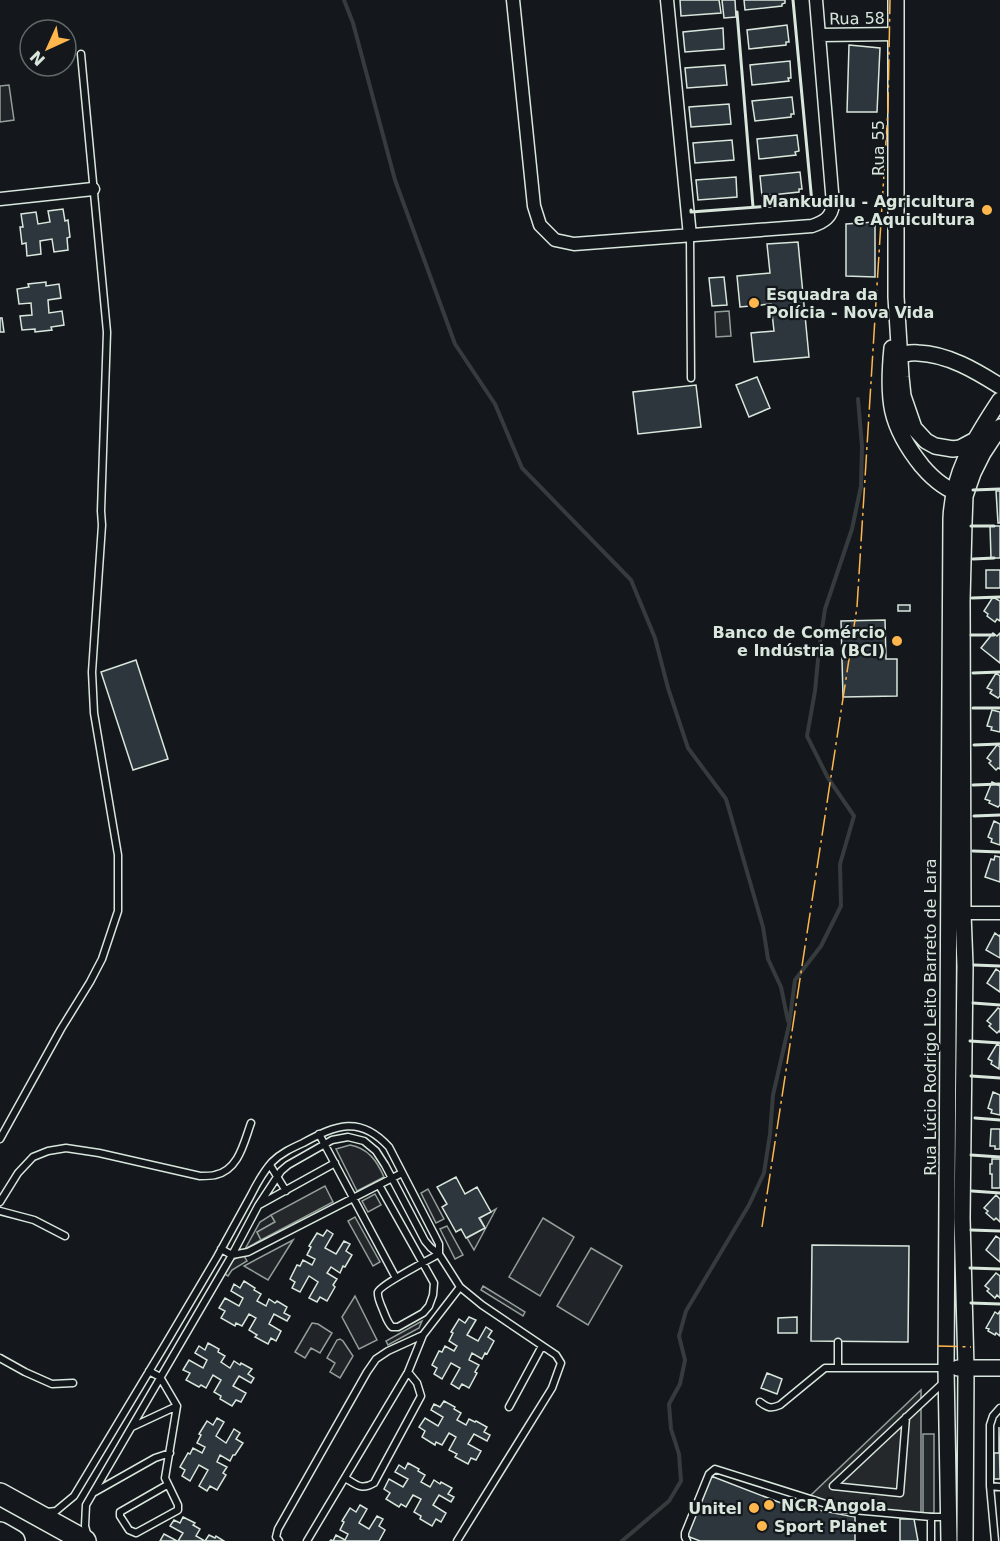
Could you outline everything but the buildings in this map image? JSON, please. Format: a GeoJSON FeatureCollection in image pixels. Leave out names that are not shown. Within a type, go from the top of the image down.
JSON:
{"type":"FeatureCollection","features":[{"type":"Feature","properties":{"kind":"highway"},"geometry":{"type":"LineString","coordinates":[[0,1494],[87,1541]]}},
{"type":"Feature","properties":{"kind":"highway"},"geometry":{"type":"LineString","coordinates":[[0,1533],[14,1541]]}},
{"type":"Feature","properties":{"kind":"street"},"geometry":{"type":"LineString","coordinates":[[513,0],[534,206],[540,225],[555,240],[574,244],[812,226],[828,218],[833,204],[816,0]]}},
{"type":"Feature","properties":{"kind":"street"},"geometry":{"type":"LineString","coordinates":[[667,0],[690,236]]}},
{"type":"Feature","properties":{"kind":"street","name":"Rua 55"},"geometry":{"type":"LineString","coordinates":[[896,0],[896,356]]}},
{"type":"Feature","properties":{"kind":"street","name":"Rua 58"},"geometry":{"type":"LineString","coordinates":[[819,35],[895,34]]}},
{"type":"Feature","properties":{"kind":"street"},"geometry":{"type":"LineString","coordinates":[[0,199],[93,189]]}},
{"type":"Feature","properties":{"kind":"street"},"geometry":{"type":"LineString","coordinates":[[896,356],[915,353],[932,354],[972,368],[1000,386]]}},
{"type":"Feature","properties":{"kind":"street"},"geometry":{"type":"LineString","coordinates":[[896,356],[903,396],[910,419],[919,435],[935,446],[944,448],[960,448],[976,439]]}},
{"type":"Feature","properties":{"kind":"street"},"geometry":{"type":"LineString","coordinates":[[896,356],[890,397],[899,432],[930,476],[959,494]]}},
{"type":"Feature","properties":{"kind":"street"},"geometry":{"type":"LineString","coordinates":[[959,494],[961,467],[1000,400]]}},
{"type":"Feature","properties":{"kind":"street"},"geometry":{"type":"LineString","coordinates":[[959,494],[1000,427]]}},
{"type":"Feature","properties":{"kind":"street","name":"Rua Lúcio Rodrigo Leito Barreto de Lara"},"geometry":{"type":"LineString","coordinates":[[949,1541],[946,1374],[962,600],[959,494]]}},
{"type":"Feature","properties":{"kind":"street"},"geometry":{"type":"LineString","coordinates":[[956,913],[1000,913]]}},
{"type":"Feature","properties":{"kind":"street","name":"Rua Lúcio Rodrigo Leito Barreto de Lara"},"geometry":{"type":"LineString","coordinates":[[956,913],[965,966],[962,1218],[966,1368],[965,1541]]}},
{"type":"Feature","properties":{"kind":"street"},"geometry":{"type":"LineString","coordinates":[[946,1374],[966,1368],[1000,1368]]}},
{"type":"Feature","properties":{"kind":"lane"},"geometry":{"type":"LineString","coordinates":[[0,1139],[102,959],[118,912],[118,855],[94,713],[92,672],[102,525],[107,332],[81,54]]}},
{"type":"Feature","properties":{"kind":"lane"},"geometry":{"type":"LineString","coordinates":[[690,236],[691,378]]}},
{"type":"Feature","properties":{"kind":"lane"},"geometry":{"type":"LineString","coordinates":[[0,1202],[18,1173],[33,1157],[48,1150],[66,1148],[99,1153],[200,1176],[215,1175],[228,1169],[238,1159],[251,1123]]}},
{"type":"Feature","properties":{"kind":"lane"},"geometry":{"type":"LineString","coordinates":[[37,1514],[56,1511],[74,1496],[221,1249],[258,1182],[281,1154],[332,1128],[342,1126],[365,1129],[380,1137],[389,1147],[435,1236],[440,1254]]}},
{"type":"Feature","properties":{"kind":"lane"},"geometry":{"type":"LineString","coordinates":[[319,1134],[396,1278]]}},
{"type":"Feature","properties":{"kind":"lane"},"geometry":{"type":"LineString","coordinates":[[87,1541],[86,1505],[232,1255],[258,1206],[281,1171],[288,1165],[332,1140],[348,1137],[364,1141],[376,1151],[393,1178],[425,1241],[440,1254],[460,1287],[482,1305],[556,1355],[561,1363],[552,1388],[457,1541]]}},
{"type":"Feature","properties":{"kind":"lane"},"geometry":{"type":"LineString","coordinates":[[258,1206],[335,1164]]}},
{"type":"Feature","properties":{"kind":"lane"},"geometry":{"type":"LineString","coordinates":[[270,1165],[286,1191]]}},
{"type":"Feature","properties":{"kind":"lane"},"geometry":{"type":"LineString","coordinates":[[221,1249],[232,1255],[248,1252],[402,1173]]}},
{"type":"Feature","properties":{"kind":"lane"},"geometry":{"type":"LineString","coordinates":[[379,1185],[423,1264],[434,1283],[433,1295],[423,1314],[392,1328],[378,1295],[381,1288],[396,1278],[423,1264],[440,1254]]}},
{"type":"Feature","properties":{"kind":"lane"},"geometry":{"type":"LineString","coordinates":[[0,1211],[34,1220],[65,1236]]}},
{"type":"Feature","properties":{"kind":"lane"},"geometry":{"type":"LineString","coordinates":[[307,1541],[408,1372],[423,1335],[460,1287]]}},
{"type":"Feature","properties":{"kind":"lane"},"geometry":{"type":"LineString","coordinates":[[279,1541],[276,1537],[278,1529],[376,1359],[423,1335]]}},
{"type":"Feature","properties":{"kind":"lane"},"geometry":{"type":"LineString","coordinates":[[838,1342],[838,1368]]}},
{"type":"Feature","properties":{"kind":"lane"},"geometry":{"type":"LineString","coordinates":[[509,1407],[542,1346]]}},
{"type":"Feature","properties":{"kind":"lane"},"geometry":{"type":"LineString","coordinates":[[0,1358],[52,1384],[73,1383]]}},
{"type":"Feature","properties":{"kind":"lane"},"geometry":{"type":"LineString","coordinates":[[760,1402],[767,1408],[780,1405],[825,1368],[946,1374]]}},
{"type":"Feature","properties":{"kind":"lane"},"geometry":{"type":"LineString","coordinates":[[149,1371],[160,1377],[177,1406],[165,1478],[178,1505],[178,1510],[175,1514],[136,1533],[129,1530],[120,1512],[167,1485]]}},
{"type":"Feature","properties":{"kind":"lane"},"geometry":{"type":"LineString","coordinates":[[345,1478],[360,1487],[367,1487],[374,1483],[422,1396],[417,1383],[408,1372]]}},
{"type":"Feature","properties":{"kind":"lane"},"geometry":{"type":"LineString","coordinates":[[906,1417],[900,1493],[833,1486],[906,1417],[946,1374]]}},
{"type":"Feature","properties":{"kind":"lane"},"geometry":{"type":"LineString","coordinates":[[131,1427],[177,1406]]}},
{"type":"Feature","properties":{"kind":"lane"},"geometry":{"type":"LineString","coordinates":[[995,1541],[990,1486],[990,1425],[993,1416],[1000,1408]]}},
{"type":"Feature","properties":{"kind":"lane"},"geometry":{"type":"LineString","coordinates":[[92,1494],[155,1458],[170,1453]]}},
{"type":"Feature","properties":{"kind":"lane"},"geometry":{"type":"LineString","coordinates":[[687,1541],[685,1533],[709,1474],[715,1469],[842,1509],[949,1517]]}},
{"type":"Feature","properties":{"kind":"lane"},"geometry":{"type":"LineString","coordinates":[[990,1486],[1000,1487]]}},
{"type":"Feature","properties":{"kind":"lane"},"geometry":{"type":"LineString","coordinates":[[931,1517],[931,1541]]}},
{"type":"Feature","properties":{"kind":"shaded area"},"geometry":{"type":"Polygon","coordinates":[[[9,85],[14,120],[0,122],[0,86],[9,85]]]}},
{"type":"Feature","properties":{"kind":"shaded area"},"geometry":{"type":"Polygon","coordinates":[[[729,311],[731,336],[716,337],[715,312],[729,311]]]}},
{"type":"Feature","properties":{"kind":"shaded area"},"geometry":{"type":"Polygon","coordinates":[[[350,1145],[367,1152],[384,1177],[357,1191],[336,1149],[350,1145]]]}},
{"type":"Feature","properties":{"kind":"shaded area"},"geometry":{"type":"Polygon","coordinates":[[[325,1186],[333,1202],[261,1240],[257,1232],[275,1222],[271,1215],[325,1186]]]}},
{"type":"Feature","properties":{"kind":"shaded area"},"geometry":{"type":"Polygon","coordinates":[[[428,1189],[444,1219],[436,1223],[421,1193],[428,1189]]]}},
{"type":"Feature","properties":{"kind":"shaded area"},"geometry":{"type":"Polygon","coordinates":[[[375,1194],[381,1205],[368,1212],[362,1201],[375,1194]]]}},
{"type":"Feature","properties":{"kind":"shaded area"},"geometry":{"type":"Polygon","coordinates":[[[496,1209],[474,1250],[467,1238],[485,1228],[480,1218],[496,1209]]]}},
{"type":"Feature","properties":{"kind":"shaded area"},"geometry":{"type":"Polygon","coordinates":[[[271,1215],[275,1222],[257,1232],[261,1240],[245,1249],[260,1222],[271,1215]]]}},
{"type":"Feature","properties":{"kind":"shaded area"},"geometry":{"type":"Polygon","coordinates":[[[355,1217],[380,1262],[373,1266],[348,1221],[355,1217]]]}},
{"type":"Feature","properties":{"kind":"shaded area"},"geometry":{"type":"Polygon","coordinates":[[[543,1218],[574,1237],[540,1296],[509,1277],[543,1218]]]}},
{"type":"Feature","properties":{"kind":"shaded area"},"geometry":{"type":"Polygon","coordinates":[[[447,1226],[463,1255],[455,1259],[440,1229],[447,1226]]]}},
{"type":"Feature","properties":{"kind":"shaded area"},"geometry":{"type":"Polygon","coordinates":[[[293,1240],[268,1280],[244,1266],[293,1240]]]}},
{"type":"Feature","properties":{"kind":"shaded area"},"geometry":{"type":"Polygon","coordinates":[[[591,1248],[622,1266],[588,1325],[557,1306],[591,1248]]]}},
{"type":"Feature","properties":{"kind":"shaded area"},"geometry":{"type":"Polygon","coordinates":[[[243,1254],[247,1261],[232,1270],[228,1276],[220,1271],[223,1266],[243,1254]]]}},
{"type":"Feature","properties":{"kind":"shaded area"},"geometry":{"type":"Polygon","coordinates":[[[483,1286],[525,1312],[523,1316],[481,1290],[483,1286]]]}},
{"type":"Feature","properties":{"kind":"shaded area"},"geometry":{"type":"Polygon","coordinates":[[[355,1296],[377,1340],[359,1349],[342,1317],[355,1296]]]}},
{"type":"Feature","properties":{"kind":"shaded area"},"geometry":{"type":"Polygon","coordinates":[[[422,1321],[419,1328],[388,1345],[386,1341],[422,1321]]]}},
{"type":"Feature","properties":{"kind":"shaded area"},"geometry":{"type":"Polygon","coordinates":[[[312,1323],[332,1333],[320,1353],[311,1348],[305,1358],[295,1352],[312,1323]]]}},
{"type":"Feature","properties":{"kind":"shaded area"},"geometry":{"type":"Polygon","coordinates":[[[340,1339],[353,1356],[340,1378],[330,1372],[335,1363],[327,1358],[337,1340],[340,1339]]]}},
{"type":"Feature","properties":{"kind":"shaded area"},"geometry":{"type":"Polygon","coordinates":[[[921,1390],[921,1513],[842,1507],[810,1496],[921,1390]]]}},
{"type":"Feature","properties":{"kind":"shaded area"},"geometry":{"type":"Polygon","coordinates":[[[923,1434],[934,1434],[934,1513],[923,1513],[923,1434]]]}},
{"type":"Feature","properties":{"kind":"waterway"},"geometry":{"type":"LineString","coordinates":[[344,0],[353,23],[395,180],[455,344],[495,404],[522,468],[631,580],[655,638],[668,688],[688,748],[726,799],[763,927],[768,959],[781,987],[788,1021]]}},
{"type":"Feature","properties":{"kind":"waterway"},"geometry":{"type":"LineString","coordinates":[[622,1541],[669,1501],[681,1481],[679,1454],[671,1429],[669,1404],[680,1384],[685,1360],[679,1336],[686,1311],[749,1205],[764,1173],[773,1095],[789,1025],[795,980],[821,946],[841,906],[840,864],[854,816],[828,778],[807,736],[825,609],[852,529],[861,486],[862,446],[858,399]]}},
{"type":"Feature","properties":{"kind":"wall"},"geometry":{"type":"LineString","coordinates":[[691,210],[691,212],[812,203],[793,0]]}},
{"type":"Feature","properties":{"kind":"wall"},"geometry":{"type":"LineString","coordinates":[[737,12],[753,207]]}},
{"type":"Feature","properties":{"kind":"wall"},"geometry":{"type":"LineString","coordinates":[[973,490],[1000,489]]}},
{"type":"Feature","properties":{"kind":"wall"},"geometry":{"type":"LineString","coordinates":[[971,526],[994,526]]}},
{"type":"Feature","properties":{"kind":"wall"},"geometry":{"type":"LineString","coordinates":[[973,559],[994,558]]}},
{"type":"Feature","properties":{"kind":"wall"},"geometry":{"type":"LineString","coordinates":[[972,598],[1000,597]]}},
{"type":"Feature","properties":{"kind":"wall"},"geometry":{"type":"LineString","coordinates":[[971,635],[994,635]]}},
{"type":"Feature","properties":{"kind":"wall"},"geometry":{"type":"LineString","coordinates":[[973,673],[1000,672]]}},
{"type":"Feature","properties":{"kind":"wall"},"geometry":{"type":"LineString","coordinates":[[973,708],[1000,708]]}},
{"type":"Feature","properties":{"kind":"wall"},"geometry":{"type":"LineString","coordinates":[[974,745],[1000,744]]}},
{"type":"Feature","properties":{"kind":"wall"},"geometry":{"type":"LineString","coordinates":[[973,785],[1000,784]]}},
{"type":"Feature","properties":{"kind":"wall"},"geometry":{"type":"LineString","coordinates":[[974,816],[1000,815]]}},
{"type":"Feature","properties":{"kind":"wall"},"geometry":{"type":"LineString","coordinates":[[973,851],[1000,852]]}},
{"type":"Feature","properties":{"kind":"wall"},"geometry":{"type":"LineString","coordinates":[[974,965],[1000,966]]}},
{"type":"Feature","properties":{"kind":"wall"},"geometry":{"type":"LineString","coordinates":[[973,1003],[1000,1005]]}},
{"type":"Feature","properties":{"kind":"wall"},"geometry":{"type":"LineString","coordinates":[[970,1041],[1000,1043]]}},
{"type":"Feature","properties":{"kind":"wall"},"geometry":{"type":"LineString","coordinates":[[971,1076],[1000,1078]]}},
{"type":"Feature","properties":{"kind":"wall"},"geometry":{"type":"LineString","coordinates":[[975,1118],[1000,1120]]}},
{"type":"Feature","properties":{"kind":"wall"},"geometry":{"type":"LineString","coordinates":[[971,1155],[1000,1157]]}},
{"type":"Feature","properties":{"kind":"wall"},"geometry":{"type":"LineString","coordinates":[[972,1191],[1000,1193]]}},
{"type":"Feature","properties":{"kind":"wall"},"geometry":{"type":"LineString","coordinates":[[971,1230],[1000,1231]]}},
{"type":"Feature","properties":{"kind":"wall"},"geometry":{"type":"LineString","coordinates":[[970,1268],[1000,1269]]}},
{"type":"Feature","properties":{"kind":"wall"},"geometry":{"type":"LineString","coordinates":[[971,1303],[1000,1304]]}},
{"type":"Feature","properties":{"kind":"power"},"geometry":{"type":"LineString","coordinates":[[762,1227],[857,607],[888,109],[890,0]]}},
{"type":"Feature","properties":{"kind":"power"},"geometry":{"type":"LineString","coordinates":[[937,1346],[971,1347]]}},
{"type":"Feature","properties":{"kind":"place","name":"Mankudilu - Agricultura e Aquicultura"},"geometry":{"type":"Point","coordinates":[987,210]}},
{"type":"Feature","properties":{"kind":"place","name":"Esquadra da Polícia - Nova Vida"},"geometry":{"type":"Point","coordinates":[754,303]}},
{"type":"Feature","properties":{"kind":"place","name":"Banco de Comércio e Indústria (BCI)"},"geometry":{"type":"Point","coordinates":[897,641]}},
{"type":"Feature","properties":{"kind":"place","name":"NCR Angola"},"geometry":{"type":"Point","coordinates":[769,1505]}},
{"type":"Feature","properties":{"kind":"place","name":"Unitel"},"geometry":{"type":"Point","coordinates":[754,1508]}},
{"type":"Feature","properties":{"kind":"place","name":"Sport Planet"},"geometry":{"type":"Point","coordinates":[762,1526]}}]}
